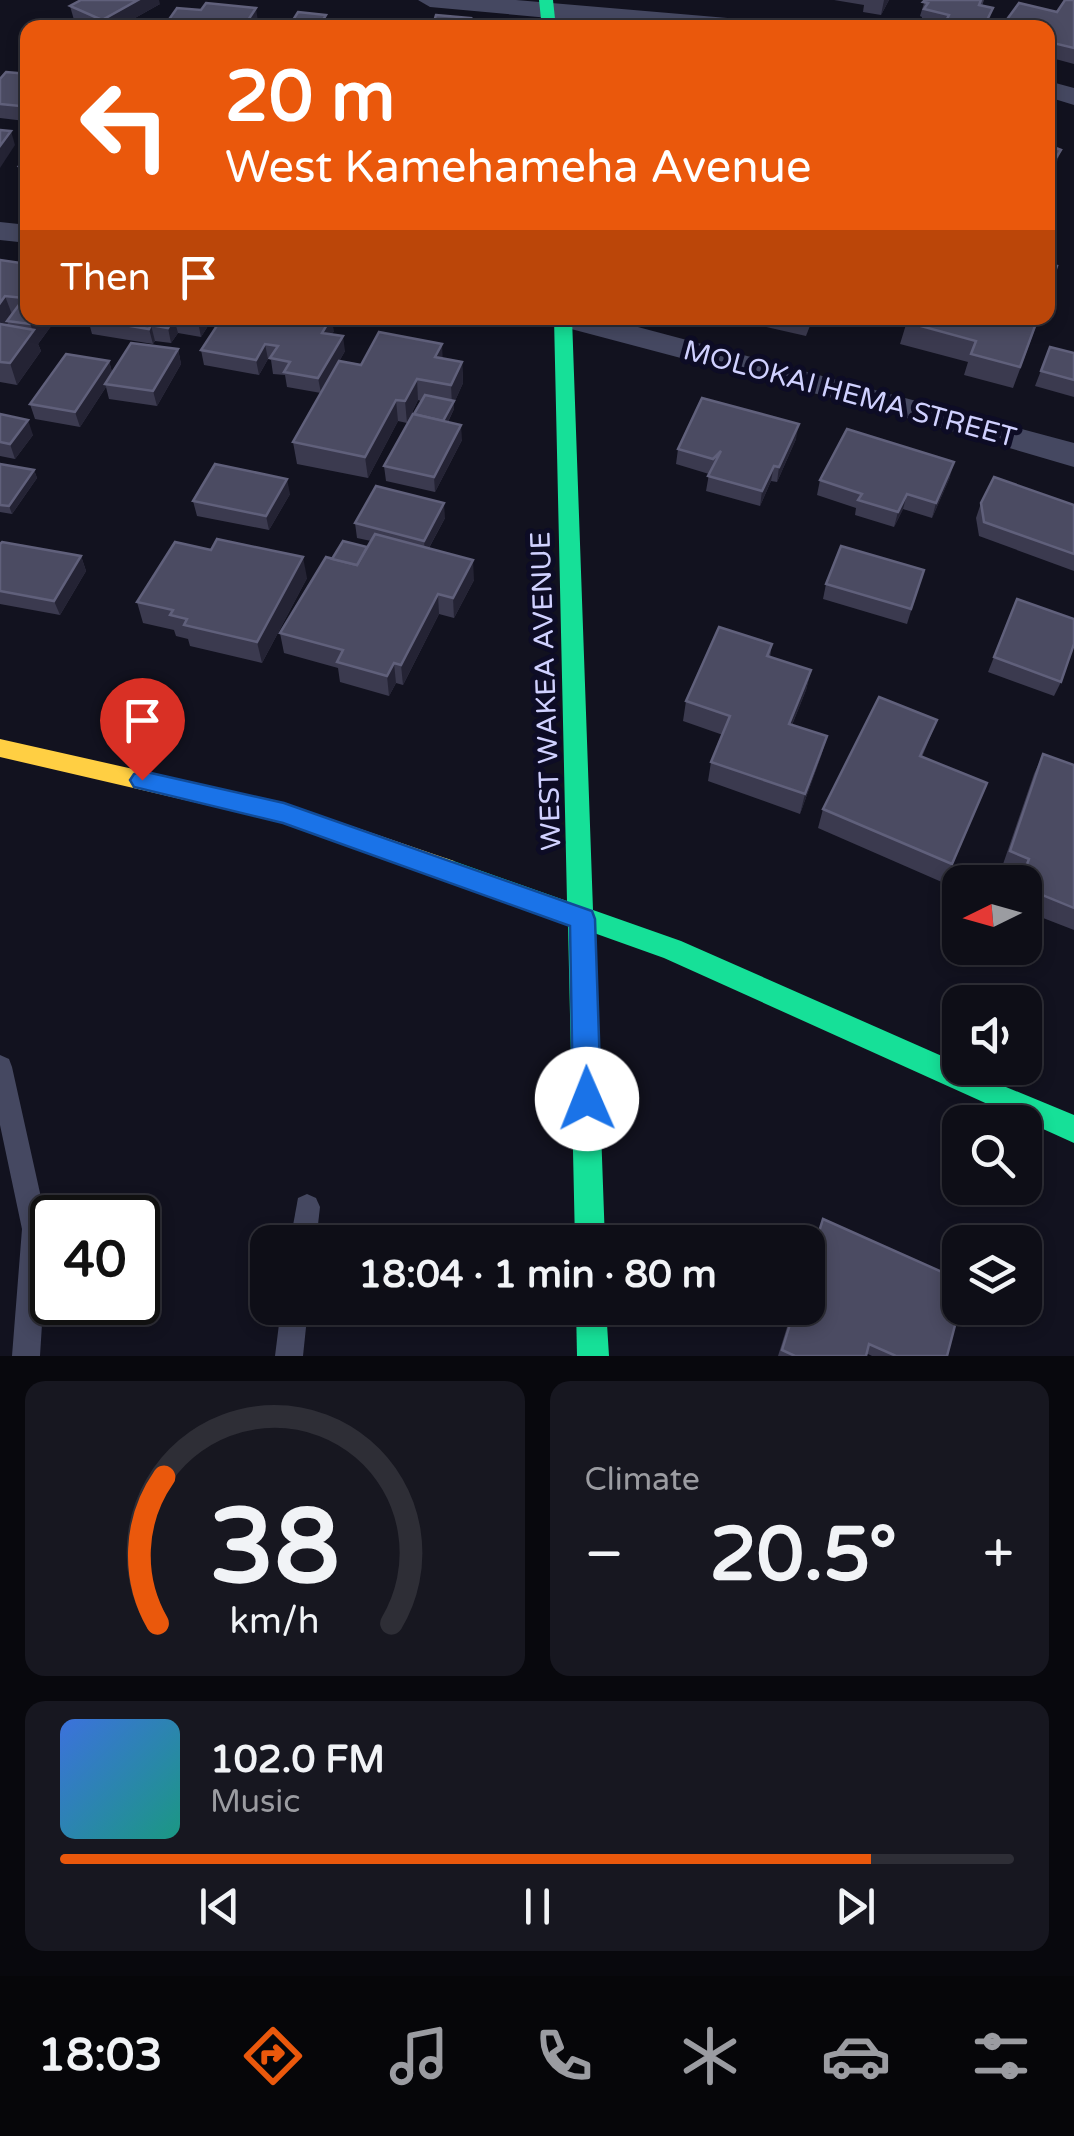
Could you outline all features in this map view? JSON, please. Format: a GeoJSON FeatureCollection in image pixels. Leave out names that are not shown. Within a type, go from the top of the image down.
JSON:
{"type":"FeatureCollection","features":[{"type":"Feature","properties":{"kind":"street"},"geometry":{"type":"LineString","coordinates":[[430,0],[648,20]]}},
{"type":"Feature","properties":{"kind":"street","name":"WEST WAKEA AVENUE"},"geometry":{"type":"LineString","coordinates":[[565,325],[590,1225]]}},
{"type":"Feature","properties":{"kind":"street","name":"MOLOKAI HEMA STREET"},"geometry":{"type":"LineString","coordinates":[[592,325],[901,404],[1074,455]]}},
{"type":"Feature","properties":{"kind":"street"},"geometry":{"type":"LineString","coordinates":[[0,748],[284,813],[672,950],[1074,1129]]}},
{"type":"Feature","properties":{"kind":"street"},"geometry":{"type":"LineString","coordinates":[[592,1325],[592,1356]]}},
{"type":"Feature","properties":{"kind":"lane"},"geometry":{"type":"LineString","coordinates":[[0,1067],[36,1229],[26,1356]]}},
{"type":"Feature","properties":{"kind":"lane"},"geometry":{"type":"LineString","coordinates":[[304,1225],[307,1207]]}},
{"type":"Feature","properties":{"kind":"lane"},"geometry":{"type":"LineString","coordinates":[[289,1356],[293,1325]]}},
{"type":"Feature","properties":{"kind":"building"},"geometry":{"type":"Polygon","coordinates":[[[81,0],[138,0],[102,20],[70,6],[81,0]]]}},
{"type":"Feature","properties":{"kind":"building"},"geometry":{"type":"Polygon","coordinates":[[[981,0],[979,5],[993,8],[987,20],[946,20],[949,15],[924,9],[928,3],[923,2],[981,0]]]}},
{"type":"Feature","properties":{"kind":"building"},"geometry":{"type":"Polygon","coordinates":[[[1065,0],[1074,0],[1074,48],[1055,43],[1055,20],[1006,20],[1019,3],[1057,12],[1065,0]]]}},
{"type":"Feature","properties":{"kind":"building"},"geometry":{"type":"Polygon","coordinates":[[[206,3],[256,8],[248,20],[169,20],[177,8],[201,10],[206,3]]]}},
{"type":"Feature","properties":{"kind":"building"},"geometry":{"type":"Polygon","coordinates":[[[298,12],[326,15],[323,20],[293,20],[298,12]]]}},
{"type":"Feature","properties":{"kind":"building"},"geometry":{"type":"Polygon","coordinates":[[[436,15],[471,18],[470,20],[434,20],[436,15]]]}},
{"type":"Feature","properties":{"kind":"building"},"geometry":{"type":"Polygon","coordinates":[[[6,72],[20,73],[20,106],[0,104],[0,79],[6,72]]]}},
{"type":"Feature","properties":{"kind":"building"},"geometry":{"type":"Polygon","coordinates":[[[0,130],[11,131],[0,146],[0,130]]]}},
{"type":"Feature","properties":{"kind":"building"},"geometry":{"type":"Polygon","coordinates":[[[0,260],[20,263],[20,298],[5,296],[0,303],[0,260]]]}},
{"type":"Feature","properties":{"kind":"building"},"geometry":{"type":"Polygon","coordinates":[[[20,303],[20,323],[7,321],[20,303]]]}},
{"type":"Feature","properties":{"kind":"building"},"geometry":{"type":"Polygon","coordinates":[[[0,324],[34,330],[10,363],[0,362],[0,324]]]}},
{"type":"Feature","properties":{"kind":"building"},"geometry":{"type":"Polygon","coordinates":[[[217,325],[327,325],[322,333],[343,336],[318,378],[284,372],[290,362],[270,358],[278,346],[265,344],[256,360],[201,350],[217,325]]]}},
{"type":"Feature","properties":{"kind":"building"},"geometry":{"type":"Polygon","coordinates":[[[917,325],[1035,325],[1020,367],[971,354],[976,341],[917,325]]]}},
{"type":"Feature","properties":{"kind":"building"},"geometry":{"type":"Polygon","coordinates":[[[379,332],[442,344],[435,357],[462,362],[451,385],[417,379],[405,401],[396,400],[365,457],[293,442],[339,361],[361,365],[379,332]]]}},
{"type":"Feature","properties":{"kind":"building"},"geometry":{"type":"Polygon","coordinates":[[[131,343],[178,349],[153,391],[105,384],[131,343]]]}},
{"type":"Feature","properties":{"kind":"building"},"geometry":{"type":"Polygon","coordinates":[[[1050,347],[1074,353],[1074,380],[1041,371],[1050,347]]]}},
{"type":"Feature","properties":{"kind":"building"},"geometry":{"type":"Polygon","coordinates":[[[66,354],[109,361],[75,412],[30,404],[66,354]]]}},
{"type":"Feature","properties":{"kind":"building"},"geometry":{"type":"Polygon","coordinates":[[[425,395],[454,401],[443,421],[414,414],[425,395]]]}},
{"type":"Feature","properties":{"kind":"building"},"geometry":{"type":"Polygon","coordinates":[[[702,398],[799,424],[779,467],[774,466],[762,491],[708,476],[721,451],[713,459],[678,449],[702,398]]]}},
{"type":"Feature","properties":{"kind":"building"},"geometry":{"type":"Polygon","coordinates":[[[0,414],[28,420],[10,444],[0,442],[0,414]]]}},
{"type":"Feature","properties":{"kind":"building"},"geometry":{"type":"Polygon","coordinates":[[[413,414],[461,425],[434,477],[384,466],[413,414]]]}},
{"type":"Feature","properties":{"kind":"building"},"geometry":{"type":"Polygon","coordinates":[[[847,429],[954,462],[936,503],[907,494],[898,512],[858,500],[862,494],[820,480],[847,429]]]}},
{"type":"Feature","properties":{"kind":"building"},"geometry":{"type":"Polygon","coordinates":[[[0,464],[34,470],[9,506],[0,505],[0,464]]]}},
{"type":"Feature","properties":{"kind":"building"},"geometry":{"type":"Polygon","coordinates":[[[215,464],[287,479],[266,516],[193,501],[215,464]]]}},
{"type":"Feature","properties":{"kind":"building"},"geometry":{"type":"Polygon","coordinates":[[[994,477],[1074,505],[1074,554],[984,522],[981,503],[994,477]]]}},
{"type":"Feature","properties":{"kind":"building"},"geometry":{"type":"Polygon","coordinates":[[[376,486],[444,503],[424,541],[355,523],[376,486]]]}},
{"type":"Feature","properties":{"kind":"building"},"geometry":{"type":"Polygon","coordinates":[[[375,534],[473,560],[453,598],[438,594],[401,665],[394,663],[387,676],[337,662],[343,650],[280,633],[326,557],[357,565],[375,534]]]}},
{"type":"Feature","properties":{"kind":"building"},"geometry":{"type":"Polygon","coordinates":[[[217,539],[303,557],[257,642],[184,625],[187,619],[170,615],[173,610],[137,602],[175,542],[211,550],[217,539]]]}},
{"type":"Feature","properties":{"kind":"building"},"geometry":{"type":"Polygon","coordinates":[[[343,541],[367,547],[357,565],[332,559],[343,541]]]}},
{"type":"Feature","properties":{"kind":"building"},"geometry":{"type":"Polygon","coordinates":[[[2,542],[81,556],[54,601],[0,591],[2,542]]]}},
{"type":"Feature","properties":{"kind":"building"},"geometry":{"type":"Polygon","coordinates":[[[841,546],[924,570],[911,609],[826,584],[841,546]]]}},
{"type":"Feature","properties":{"kind":"building"},"geometry":{"type":"Polygon","coordinates":[[[1017,599],[1074,619],[1074,644],[1061,682],[994,657],[1017,599]]]}},
{"type":"Feature","properties":{"kind":"building"},"geometry":{"type":"Polygon","coordinates":[[[719,627],[772,644],[767,656],[811,670],[789,724],[827,736],[805,794],[711,762],[730,716],[686,701],[719,627]]]}},
{"type":"Feature","properties":{"kind":"building"},"geometry":{"type":"Polygon","coordinates":[[[879,697],[937,720],[920,756],[987,783],[952,864],[823,809],[879,697]]]}},
{"type":"Feature","properties":{"kind":"building"},"geometry":{"type":"Polygon","coordinates":[[[1043,754],[1074,765],[1074,908],[1042,895],[1042,865],[1027,865],[1029,859],[1010,851],[1043,754]]]}},
{"type":"Feature","properties":{"kind":"building"},"geometry":{"type":"Polygon","coordinates":[[[823,1219],[942,1272],[942,1325],[955,1325],[947,1356],[896,1356],[869,1344],[866,1356],[795,1356],[782,1350],[790,1325],[825,1325],[825,1225],[821,1225],[823,1219]]]}},
{"type":"Feature","properties":{"kind":"traffic: fast"},"geometry":{"type":"LineString","coordinates":[[546,0],[548,20]]}},
{"type":"Feature","properties":{"kind":"traffic: fast"},"geometry":{"type":"LineString","coordinates":[[563,325],[590,1225]]}},
{"type":"Feature","properties":{"kind":"traffic: fast"},"geometry":{"type":"LineString","coordinates":[[445,869],[672,949],[1074,1129]]}},
{"type":"Feature","properties":{"kind":"traffic: fast"},"geometry":{"type":"LineString","coordinates":[[592,1325],[593,1356]]}},
{"type":"Feature","properties":{"kind":"traffic: slow"},"geometry":{"type":"LineString","coordinates":[[0,748],[284,813],[445,869]]}},
{"type":"Feature","properties":{"kind":"route"},"geometry":{"type":"LineString","coordinates":[[142,780],[284,813],[582,919],[587,1099]]}}]}
